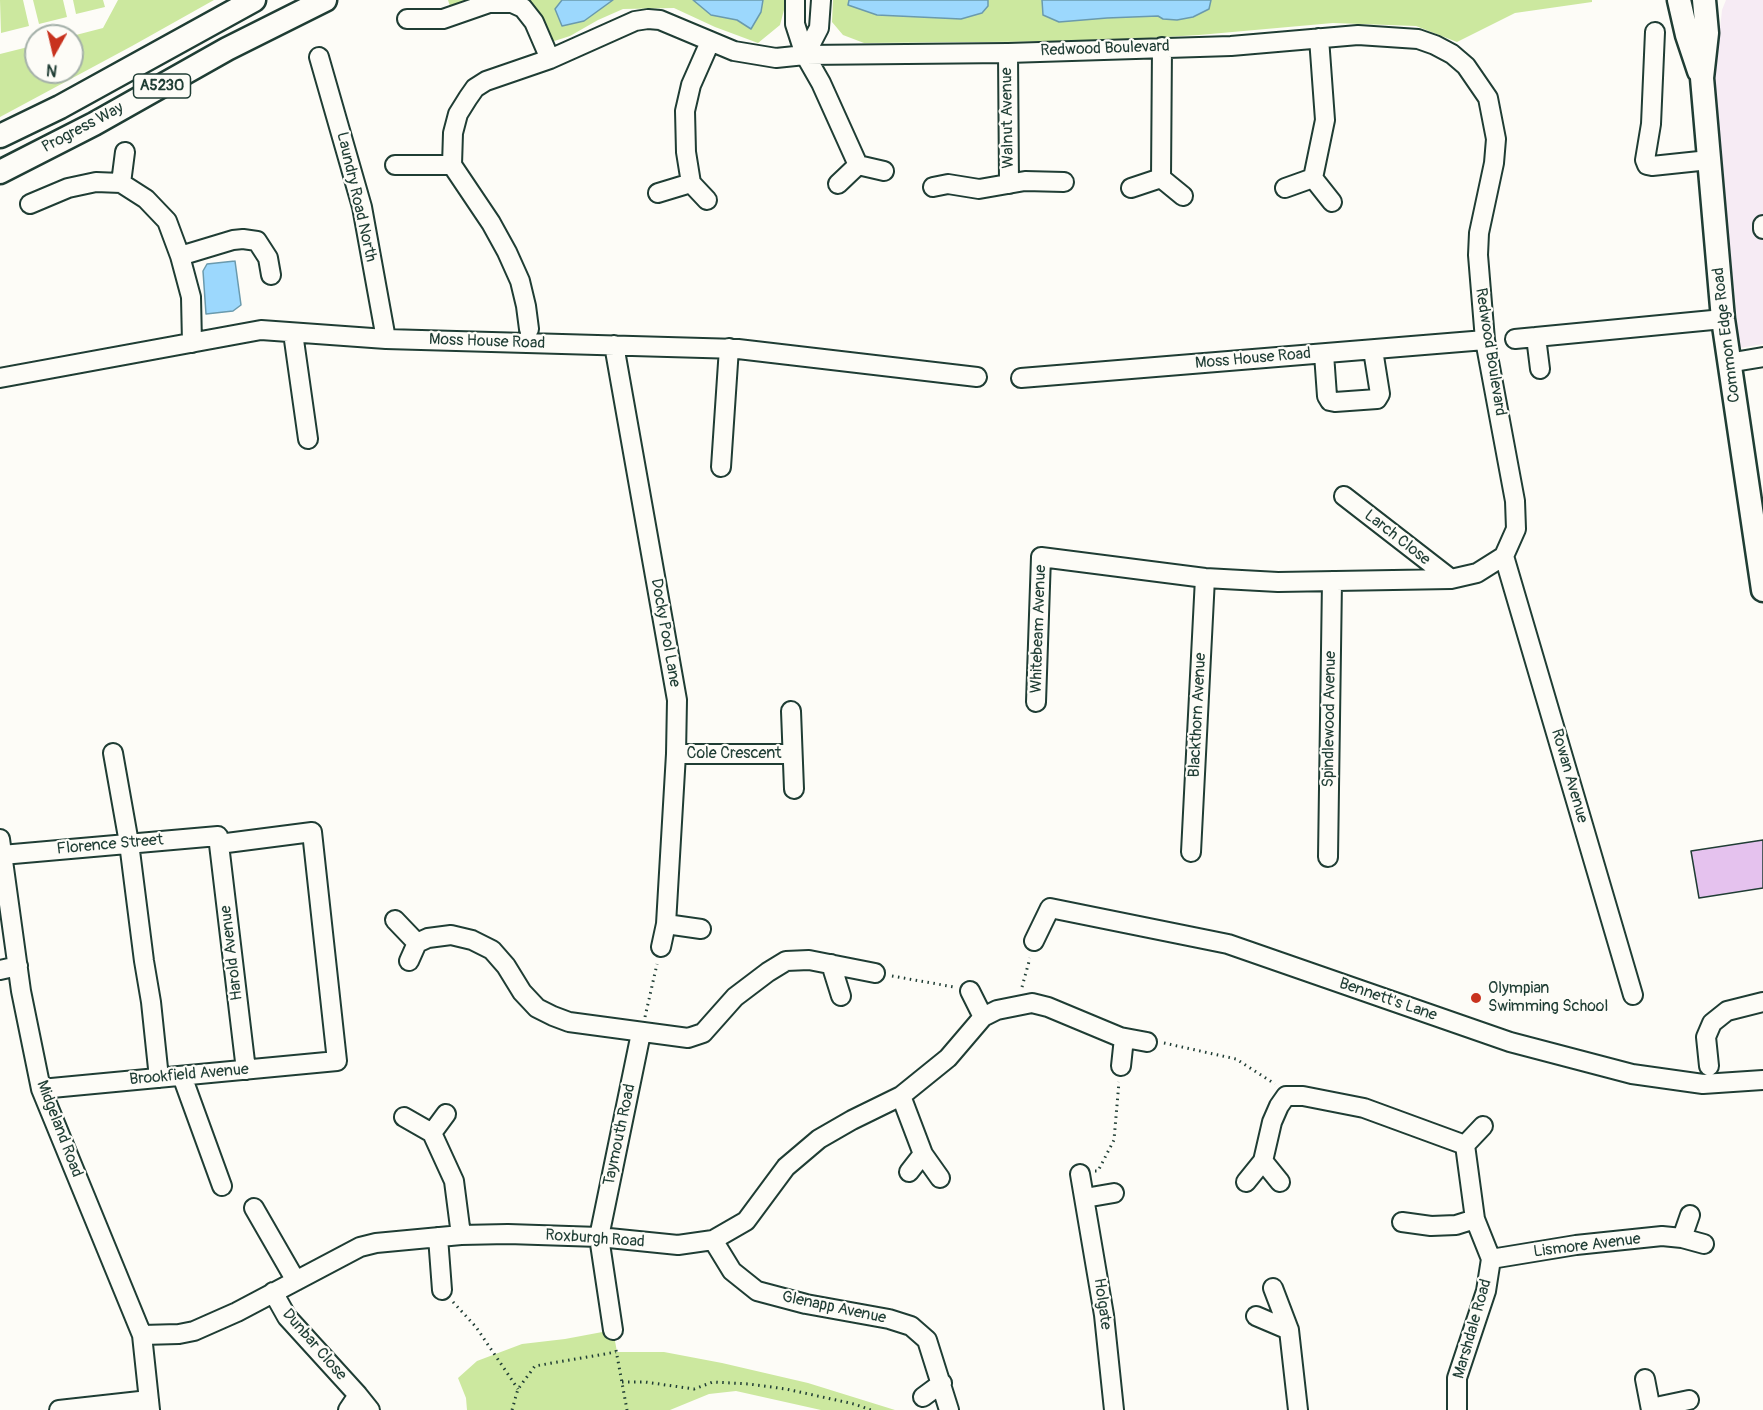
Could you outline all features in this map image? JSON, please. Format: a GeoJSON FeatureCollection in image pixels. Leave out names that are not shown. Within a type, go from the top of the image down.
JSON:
{"type":"FeatureCollection","features":[{"type":"Feature","properties":{"kind":"main road","name":"Progress Way"},"geometry":{"type":"LineString","coordinates":[[0,136],[60,107],[254,0]]}},
{"type":"Feature","properties":{"kind":"main road","name":"Progress Way"},"geometry":{"type":"LineString","coordinates":[[0,172],[94,124],[227,49],[325,0]]}},
{"type":"Feature","properties":{"kind":"main road","name":"Common Edge Road"},"geometry":{"type":"LineString","coordinates":[[1679,0],[1687,35],[1702,78]]}},
{"type":"Feature","properties":{"kind":"main road","name":"Common Edge Road"},"geometry":{"type":"LineString","coordinates":[[1707,3],[1707,33],[1702,78],[1723,319],[1763,590]]}},
{"type":"Feature","properties":{"kind":"street"},"geometry":{"type":"LineString","coordinates":[[795,0],[795,24],[805,55],[821,83],[858,165]]}},
{"type":"Feature","properties":{"kind":"street"},"geometry":{"type":"LineString","coordinates":[[805,55],[819,28],[821,0]]}},
{"type":"Feature","properties":{"kind":"street"},"geometry":{"type":"LineString","coordinates":[[408,19],[444,19],[489,3],[512,3],[524,8],[534,22],[550,59]]}},
{"type":"Feature","properties":{"kind":"street","name":"Redwood Boulevard"},"geometry":{"type":"LineString","coordinates":[[452,165],[453,133],[458,114],[476,88],[486,81],[577,49],[618,27],[648,19],[660,20],[734,51],[759,57],[776,58],[805,55],[1008,53],[1231,46],[1358,35],[1404,37],[1436,45],[1467,66],[1488,98],[1496,139],[1494,163],[1479,233],[1478,255],[1485,340],[1515,501],[1516,529],[1504,556]]}},
{"type":"Feature","properties":{"kind":"street"},"geometry":{"type":"LineString","coordinates":[[1655,32],[1651,124],[1645,160],[1647,165],[1709,160]]}},
{"type":"Feature","properties":{"kind":"street"},"geometry":{"type":"LineString","coordinates":[[1313,178],[1325,120],[1319,38]]}},
{"type":"Feature","properties":{"kind":"street"},"geometry":{"type":"LineString","coordinates":[[708,200],[691,183],[686,152],[685,111],[691,85],[710,42]]}},
{"type":"Feature","properties":{"kind":"street"},"geometry":{"type":"LineString","coordinates":[[1161,178],[1162,47]]}},
{"type":"Feature","properties":{"kind":"street","name":"Walnut Avenue"},"geometry":{"type":"LineString","coordinates":[[1008,53],[1009,184]]}},
{"type":"Feature","properties":{"kind":"street","name":"Laundry Road North"},"geometry":{"type":"LineString","coordinates":[[319,57],[362,207],[386,339]]}},
{"type":"Feature","properties":{"kind":"street"},"geometry":{"type":"LineString","coordinates":[[121,183],[125,152]]}},
{"type":"Feature","properties":{"kind":"street"},"geometry":{"type":"LineString","coordinates":[[395,165],[452,165],[491,223],[507,252],[520,281],[529,329]]}},
{"type":"Feature","properties":{"kind":"street"},"geometry":{"type":"LineString","coordinates":[[858,165],[884,171]]}},
{"type":"Feature","properties":{"kind":"street"},"geometry":{"type":"LineString","coordinates":[[838,184],[858,165]]}},
{"type":"Feature","properties":{"kind":"street"},"geometry":{"type":"LineString","coordinates":[[1131,188],[1161,178]]}},
{"type":"Feature","properties":{"kind":"street"},"geometry":{"type":"LineString","coordinates":[[1161,178],[1183,196]]}},
{"type":"Feature","properties":{"kind":"street"},"geometry":{"type":"LineString","coordinates":[[1285,188],[1313,178]]}},
{"type":"Feature","properties":{"kind":"street"},"geometry":{"type":"LineString","coordinates":[[1313,178],[1332,202]]}},
{"type":"Feature","properties":{"kind":"street","name":"Walnut Avenue"},"geometry":{"type":"LineString","coordinates":[[933,187],[948,184],[979,189],[1042,181],[1064,182]]}},
{"type":"Feature","properties":{"kind":"street"},"geometry":{"type":"LineString","coordinates":[[30,204],[68,188],[96,182],[121,183],[146,199],[167,221],[180,256],[191,297],[192,343]]}},
{"type":"Feature","properties":{"kind":"street"},"geometry":{"type":"LineString","coordinates":[[658,193],[691,183]]}},
{"type":"Feature","properties":{"kind":"street"},"geometry":{"type":"LineString","coordinates":[[180,256],[233,240],[256,241],[268,258],[271,275]]}},
{"type":"Feature","properties":{"kind":"street"},"geometry":{"type":"LineString","coordinates":[[1515,339],[1723,319]]}},
{"type":"Feature","properties":{"kind":"street","name":"Moss House Road"},"geometry":{"type":"LineString","coordinates":[[0,378],[261,330],[386,339],[729,348],[977,377]]}},
{"type":"Feature","properties":{"kind":"street"},"geometry":{"type":"LineString","coordinates":[[293,333],[308,439]]}},
{"type":"Feature","properties":{"kind":"street"},"geometry":{"type":"LineString","coordinates":[[1536,337],[1540,369]]}},
{"type":"Feature","properties":{"kind":"street","name":"Moss House Road"},"geometry":{"type":"LineString","coordinates":[[1021,378],[1485,340]]}},
{"type":"Feature","properties":{"kind":"street","name":"Docky Pool Lane"},"geometry":{"type":"LineString","coordinates":[[614,345],[677,700],[666,924],[661,947]]}},
{"type":"Feature","properties":{"kind":"street"},"geometry":{"type":"LineString","coordinates":[[721,467],[729,348]]}},
{"type":"Feature","properties":{"kind":"street"},"geometry":{"type":"LineString","coordinates":[[1324,354],[1327,396],[1330,401],[1377,399],[1380,394],[1373,350]]}},
{"type":"Feature","properties":{"kind":"street"},"geometry":{"type":"LineString","coordinates":[[1728,363],[1763,357]]}},
{"type":"Feature","properties":{"kind":"street","name":"Larch Close"},"geometry":{"type":"LineString","coordinates":[[1344,496],[1451,579]]}},
{"type":"Feature","properties":{"kind":"street"},"geometry":{"type":"LineString","coordinates":[[1205,578],[1278,582],[1451,579],[1477,573],[1504,556]]}},
{"type":"Feature","properties":{"kind":"street","name":"Rowan Avenue"},"geometry":{"type":"LineString","coordinates":[[1504,556],[1633,995]]}},
{"type":"Feature","properties":{"kind":"street","name":"Whitebeam Avenue"},"geometry":{"type":"LineString","coordinates":[[1036,702],[1041,557],[1205,578]]}},
{"type":"Feature","properties":{"kind":"street","name":"Blackthorn Avenue"},"geometry":{"type":"LineString","coordinates":[[1191,852],[1205,578]]}},
{"type":"Feature","properties":{"kind":"street","name":"Spindlewood Avenue"},"geometry":{"type":"LineString","coordinates":[[1328,857],[1332,581]]}},
{"type":"Feature","properties":{"kind":"street","name":"Cole Crescent"},"geometry":{"type":"LineString","coordinates":[[791,711],[794,789]]}},
{"type":"Feature","properties":{"kind":"street"},"geometry":{"type":"LineString","coordinates":[[113,753],[129,843],[159,1078]]}},
{"type":"Feature","properties":{"kind":"street","name":"Cole Crescent"},"geometry":{"type":"LineString","coordinates":[[676,754],[792,754]]}},
{"type":"Feature","properties":{"kind":"street","name":"Florence Street"},"geometry":{"type":"LineString","coordinates":[[1,847],[219,840],[312,832],[337,1061]]}},
{"type":"Feature","properties":{"kind":"street","name":"Harold Avenue"},"geometry":{"type":"LineString","coordinates":[[219,840],[246,1070]]}},
{"type":"Feature","properties":{"kind":"street","name":"Midgeland Road"},"geometry":{"type":"LineString","coordinates":[[1,847],[21,991],[41,1089],[142,1335],[150,1405]]}},
{"type":"Feature","properties":{"kind":"street","name":"Bennett's Lane"},"geometry":{"type":"LineString","coordinates":[[1034,941],[1050,908],[1228,944],[1510,1042],[1632,1074],[1703,1084],[1763,1080]]}},
{"type":"Feature","properties":{"kind":"street"},"geometry":{"type":"LineString","coordinates":[[395,920],[417,943]]}},
{"type":"Feature","properties":{"kind":"street"},"geometry":{"type":"LineString","coordinates":[[666,924],[701,929]]}},
{"type":"Feature","properties":{"kind":"street"},"geometry":{"type":"LineString","coordinates":[[409,961],[417,943],[436,936],[452,935],[482,944],[492,950],[506,966],[522,992],[537,1008],[553,1016],[569,1022],[676,1038],[697,1037],[703,1033],[735,997],[786,961],[799,960],[831,964],[874,973]]}},
{"type":"Feature","properties":{"kind":"street"},"geometry":{"type":"LineString","coordinates":[[831,964],[841,996]]}},
{"type":"Feature","properties":{"kind":"street"},"geometry":{"type":"LineString","coordinates":[[0,970],[18,966]]}},
{"type":"Feature","properties":{"kind":"street"},"geometry":{"type":"LineString","coordinates":[[970,991],[983,1017],[997,1010],[1032,1003],[1048,1007],[1124,1038],[1148,1042]]}},
{"type":"Feature","properties":{"kind":"street"},"geometry":{"type":"LineString","coordinates":[[1709,1066],[1706,1037],[1712,1023],[1727,1011],[1763,1002]]}},
{"type":"Feature","properties":{"kind":"street","name":"Roxburgh Road"},"geometry":{"type":"LineString","coordinates":[[142,1335],[179,1334],[194,1331],[237,1312],[360,1247],[376,1243],[508,1234],[599,1237],[678,1245],[713,1240],[746,1221],[786,1167],[819,1139],[901,1096],[948,1058],[983,1017]]}},
{"type":"Feature","properties":{"kind":"street","name":"Taymouth Road"},"geometry":{"type":"LineString","coordinates":[[599,1237],[641,1033]]}},
{"type":"Feature","properties":{"kind":"street"},"geometry":{"type":"LineString","coordinates":[[1121,1066],[1124,1038]]}},
{"type":"Feature","properties":{"kind":"street","name":"Brookfield Avenue"},"geometry":{"type":"LineString","coordinates":[[41,1089],[337,1061]]}},
{"type":"Feature","properties":{"kind":"street"},"geometry":{"type":"LineString","coordinates":[[182,1076],[222,1186]]}},
{"type":"Feature","properties":{"kind":"street"},"geometry":{"type":"LineString","coordinates":[[1245,1182],[1263,1161],[1272,1122],[1286,1096],[1303,1095],[1364,1108],[1465,1145],[1483,1126]]}},
{"type":"Feature","properties":{"kind":"street"},"geometry":{"type":"LineString","coordinates":[[901,1096],[923,1154],[940,1178]]}},
{"type":"Feature","properties":{"kind":"street"},"geometry":{"type":"LineString","coordinates":[[432,1133],[446,1114]]}},
{"type":"Feature","properties":{"kind":"street"},"geometry":{"type":"LineString","coordinates":[[404,1118],[432,1133],[456,1190],[461,1236]]}},
{"type":"Feature","properties":{"kind":"street","name":"Marshdale Road"},"geometry":{"type":"LineString","coordinates":[[1456,1410],[1457,1378],[1486,1291],[1491,1259],[1475,1219],[1465,1145]]}},
{"type":"Feature","properties":{"kind":"street"},"geometry":{"type":"LineString","coordinates":[[909,1172],[923,1154]]}},
{"type":"Feature","properties":{"kind":"street"},"geometry":{"type":"LineString","coordinates":[[1263,1161],[1280,1182]]}},
{"type":"Feature","properties":{"kind":"street","name":"Holgate"},"geometry":{"type":"LineString","coordinates":[[1080,1174],[1104,1315],[1114,1410]]}},
{"type":"Feature","properties":{"kind":"street"},"geometry":{"type":"LineString","coordinates":[[1084,1198],[1114,1193]]}},
{"type":"Feature","properties":{"kind":"street"},"geometry":{"type":"LineString","coordinates":[[254,1208],[296,1281]]}},
{"type":"Feature","properties":{"kind":"street"},"geometry":{"type":"LineString","coordinates":[[1682,1238],[1690,1215]]}},
{"type":"Feature","properties":{"kind":"street"},"geometry":{"type":"LineString","coordinates":[[1402,1222],[1440,1226],[1456,1225],[1475,1219]]}},
{"type":"Feature","properties":{"kind":"street","name":"Lismore Avenue"},"geometry":{"type":"LineString","coordinates":[[1491,1259],[1576,1245],[1662,1236],[1704,1244]]}},
{"type":"Feature","properties":{"kind":"street"},"geometry":{"type":"LineString","coordinates":[[438,1237],[442,1290]]}},
{"type":"Feature","properties":{"kind":"street"},"geometry":{"type":"LineString","coordinates":[[599,1237],[613,1330]]}},
{"type":"Feature","properties":{"kind":"street","name":"Glenapp Avenue"},"geometry":{"type":"LineString","coordinates":[[713,1240],[732,1271],[757,1291],[806,1304],[890,1319],[911,1326],[927,1340],[949,1410]]}},
{"type":"Feature","properties":{"kind":"street"},"geometry":{"type":"LineString","coordinates":[[1273,1288],[1289,1330],[1298,1410]]}},
{"type":"Feature","properties":{"kind":"street","name":"Dunbar Close"},"geometry":{"type":"LineString","coordinates":[[273,1292],[286,1317],[353,1403],[370,1410]]}},
{"type":"Feature","properties":{"kind":"street"},"geometry":{"type":"LineString","coordinates":[[1256,1316],[1289,1330]]}},
{"type":"Feature","properties":{"kind":"street"},"geometry":{"type":"LineString","coordinates":[[1645,1379],[1651,1409],[1689,1400]]}},
{"type":"Feature","properties":{"kind":"street"},"geometry":{"type":"LineString","coordinates":[[923,1397],[942,1383]]}},
{"type":"Feature","properties":{"kind":"street"},"geometry":{"type":"LineString","coordinates":[[59,1410],[150,1405]]}},
{"type":"Feature","properties":{"kind":"path"},"geometry":{"type":"LineString","coordinates":[[1017,1006],[1034,941]]}},
{"type":"Feature","properties":{"kind":"path"},"geometry":{"type":"LineString","coordinates":[[641,1033],[661,947]]}},
{"type":"Feature","properties":{"kind":"path"},"geometry":{"type":"LineString","coordinates":[[874,973],[970,991]]}},
{"type":"Feature","properties":{"kind":"path"},"geometry":{"type":"LineString","coordinates":[[1148,1042],[1161,1042],[1236,1059],[1275,1084],[1286,1096]]}},
{"type":"Feature","properties":{"kind":"path"},"geometry":{"type":"LineString","coordinates":[[1080,1174],[1098,1171],[1114,1140],[1121,1066]]}},
{"type":"Feature","properties":{"kind":"path"},"geometry":{"type":"LineString","coordinates":[[442,1290],[476,1327],[504,1365],[518,1389]]}},
{"type":"Feature","properties":{"kind":"path"},"geometry":{"type":"LineString","coordinates":[[613,1330],[627,1410]]}},
{"type":"Feature","properties":{"kind":"path"},"geometry":{"type":"LineString","coordinates":[[512,1410],[518,1389],[535,1366],[616,1352]]}},
{"type":"Feature","properties":{"kind":"path"},"geometry":{"type":"LineString","coordinates":[[622,1382],[645,1382],[694,1389],[713,1382],[749,1384],[809,1394],[871,1410]]}},
{"type":"Feature","properties":{"kind":"shaded area"},"geometry":{"type":"Polygon","coordinates":[[[1726,0],[1763,0],[1763,344],[1740,348],[1714,87],[1722,10],[1726,0]]]}},
{"type":"Feature","properties":{"kind":"green space"},"geometry":{"type":"Polygon","coordinates":[[[0,0],[23,0],[29,24],[1,33],[0,0]]]}},
{"type":"Feature","properties":{"kind":"green space"},"geometry":{"type":"Polygon","coordinates":[[[33,0],[63,0],[67,17],[39,24],[33,0]]]}},
{"type":"Feature","properties":{"kind":"green space"},"geometry":{"type":"Polygon","coordinates":[[[73,0],[103,0],[105,7],[76,14],[73,0]]]}},
{"type":"Feature","properties":{"kind":"green space"},"geometry":{"type":"Polygon","coordinates":[[[118,0],[214,0],[84,72],[84,33],[103,28],[118,0]]]}},
{"type":"Feature","properties":{"kind":"green space"},"geometry":{"type":"Polygon","coordinates":[[[448,0],[784,0],[784,10],[780,25],[758,43],[674,8],[623,9],[570,36],[545,44],[523,7],[453,16],[448,0]]]}},
{"type":"Feature","properties":{"kind":"green space"},"geometry":{"type":"Polygon","coordinates":[[[833,0],[1592,0],[1592,2],[1515,13],[1457,42],[1416,26],[1333,23],[1099,41],[864,43],[843,35],[832,22],[833,0]]]}},
{"type":"Feature","properties":{"kind":"green space"},"geometry":{"type":"Polygon","coordinates":[[[24,48],[24,84],[61,84],[0,117],[0,54],[24,48]]]}},
{"type":"Feature","properties":{"kind":"green space"},"geometry":{"type":"Polygon","coordinates":[[[613,1330],[617,1352],[664,1352],[722,1363],[808,1383],[895,1410],[821,1410],[736,1391],[709,1394],[670,1410],[467,1410],[466,1398],[458,1378],[477,1361],[522,1344],[613,1330]]]}},
{"type":"Feature","properties":{"kind":"water"},"geometry":{"type":"Polygon","coordinates":[[[562,0],[613,0],[584,21],[562,26],[555,9],[562,0]]]}},
{"type":"Feature","properties":{"kind":"water"},"geometry":{"type":"Polygon","coordinates":[[[693,0],[763,0],[761,12],[751,29],[737,20],[711,15],[693,0]]]}},
{"type":"Feature","properties":{"kind":"water"},"geometry":{"type":"Polygon","coordinates":[[[849,0],[988,0],[988,6],[982,13],[961,19],[877,15],[848,5],[849,0]]]}},
{"type":"Feature","properties":{"kind":"water"},"geometry":{"type":"Polygon","coordinates":[[[1042,0],[1211,0],[1209,9],[1193,17],[1177,20],[1163,19],[1158,16],[1059,22],[1043,15],[1042,0]]]}},
{"type":"Feature","properties":{"kind":"water"},"geometry":{"type":"Polygon","coordinates":[[[235,261],[241,305],[233,311],[206,314],[203,271],[207,264],[235,261]]]}},
{"type":"Feature","properties":{"kind":"building"},"geometry":{"type":"Polygon","coordinates":[[[1763,840],[1763,888],[1699,898],[1691,851],[1763,840]]]}},
{"type":"Feature","properties":{"kind":"place","name":"Olympian Swimming School"},"geometry":{"type":"Point","coordinates":[1476,998]}}]}
